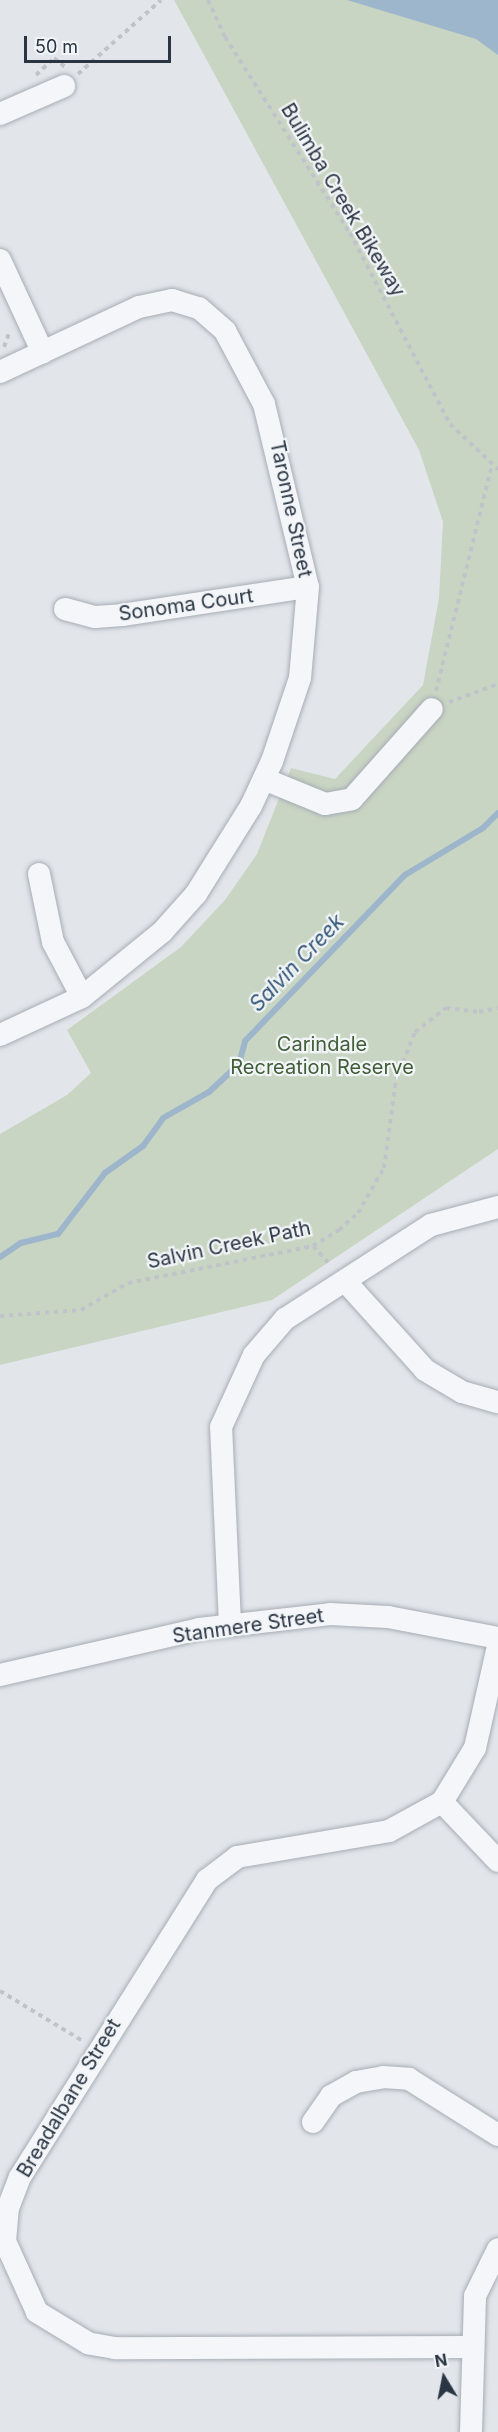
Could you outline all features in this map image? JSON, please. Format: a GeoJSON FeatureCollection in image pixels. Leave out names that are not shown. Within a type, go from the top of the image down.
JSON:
{"type":"FeatureCollection","features":[{"type":"Feature","properties":{"kind":"street"},"geometry":{"type":"LineString","coordinates":[[0,114],[64,86]]}},
{"type":"Feature","properties":{"kind":"street"},"geometry":{"type":"LineString","coordinates":[[0,261],[43,353]]}},
{"type":"Feature","properties":{"kind":"street","name":"Taronne Street"},"geometry":{"type":"LineString","coordinates":[[0,372],[139,307],[172,300],[199,308],[225,331],[273,431],[308,587],[300,678],[264,779],[196,894],[162,932],[82,997],[0,1035]]}},
{"type":"Feature","properties":{"kind":"street","name":"Sonoma Court"},"geometry":{"type":"LineString","coordinates":[[65,609],[95,617],[122,615],[308,587]]}},
{"type":"Feature","properties":{"kind":"street"},"geometry":{"type":"LineString","coordinates":[[264,779],[325,804],[352,799],[432,709]]}},
{"type":"Feature","properties":{"kind":"street"},"geometry":{"type":"LineString","coordinates":[[39,874],[53,942],[82,997]]}},
{"type":"Feature","properties":{"kind":"street"},"geometry":{"type":"LineString","coordinates":[[230,1624],[221,1427],[254,1354],[285,1319],[339,1274],[431,1225],[498,1207]]}},
{"type":"Feature","properties":{"kind":"street"},"geometry":{"type":"LineString","coordinates":[[339,1274],[425,1371],[462,1392],[498,1402]]}},
{"type":"Feature","properties":{"kind":"street","name":"Stanmere Street"},"geometry":{"type":"LineString","coordinates":[[0,1675],[230,1624],[353,1615],[498,1638]]}},
{"type":"Feature","properties":{"kind":"street","name":"Breadalbane Street"},"geometry":{"type":"LineString","coordinates":[[469,2347],[115,2348],[88,2343],[37,2312],[3,2241],[8,2208],[20,2177],[183,1912],[207,1880],[237,1857],[389,1831],[442,1802],[475,1748],[498,1646]]}},
{"type":"Feature","properties":{"kind":"street"},"geometry":{"type":"LineString","coordinates":[[442,1802],[498,1862]]}},
{"type":"Feature","properties":{"kind":"street"},"geometry":{"type":"LineString","coordinates":[[313,2122],[331,2096],[356,2082],[383,2077],[409,2079],[498,2135]]}},
{"type":"Feature","properties":{"kind":"street"},"geometry":{"type":"LineString","coordinates":[[471,2432],[469,2347],[474,2296],[498,2249]]}},
{"type":"Feature","properties":{"kind":"path"},"geometry":{"type":"LineString","coordinates":[[64,86],[161,0]]}},
{"type":"Feature","properties":{"kind":"path","name":"Bulimba Creek Bikeway"},"geometry":{"type":"LineString","coordinates":[[208,0],[225,37],[350,233],[450,424],[498,469]]}},
{"type":"Feature","properties":{"kind":"path"},"geometry":{"type":"LineString","coordinates":[[432,709],[492,464]]}},
{"type":"Feature","properties":{"kind":"path"},"geometry":{"type":"LineString","coordinates":[[432,709],[498,684]]}},
{"type":"Feature","properties":{"kind":"path","name":"Salvin Creek Path"},"geometry":{"type":"LineString","coordinates":[[0,1316],[56,1316],[155,1275],[313,1246],[358,1213],[384,1168],[396,1079],[414,1032],[446,1008],[498,1008]]}},
{"type":"Feature","properties":{"kind":"path"},"geometry":{"type":"LineString","coordinates":[[313,1246],[339,1274]]}},
{"type":"Feature","properties":{"kind":"path"},"geometry":{"type":"LineString","coordinates":[[0,1991],[97,2049]]}},
{"type":"Feature","properties":{"kind":"green space","name":"Carindale Recreation Reserve"},"geometry":{"type":"Polygon","coordinates":[[[174,0],[498,0],[498,1149],[272,1300],[0,1365],[0,1134],[67,1095],[91,1073],[67,1030],[181,947],[225,900],[257,854],[291,768],[335,779],[423,685],[439,598],[443,522],[419,450],[174,0]]]}},
{"type":"Feature","properties":{"kind":"water"},"geometry":{"type":"Polygon","coordinates":[[[347,0],[498,0],[498,55],[476,39],[347,0]]]}},
{"type":"Feature","properties":{"kind":"waterway","name":"Salvin Creek"},"geometry":{"type":"LineString","coordinates":[[0,1257],[21,1243],[58,1234],[105,1173],[143,1146],[163,1118],[209,1092],[239,1064],[245,1041],[405,875],[483,828],[498,813]]}}]}
